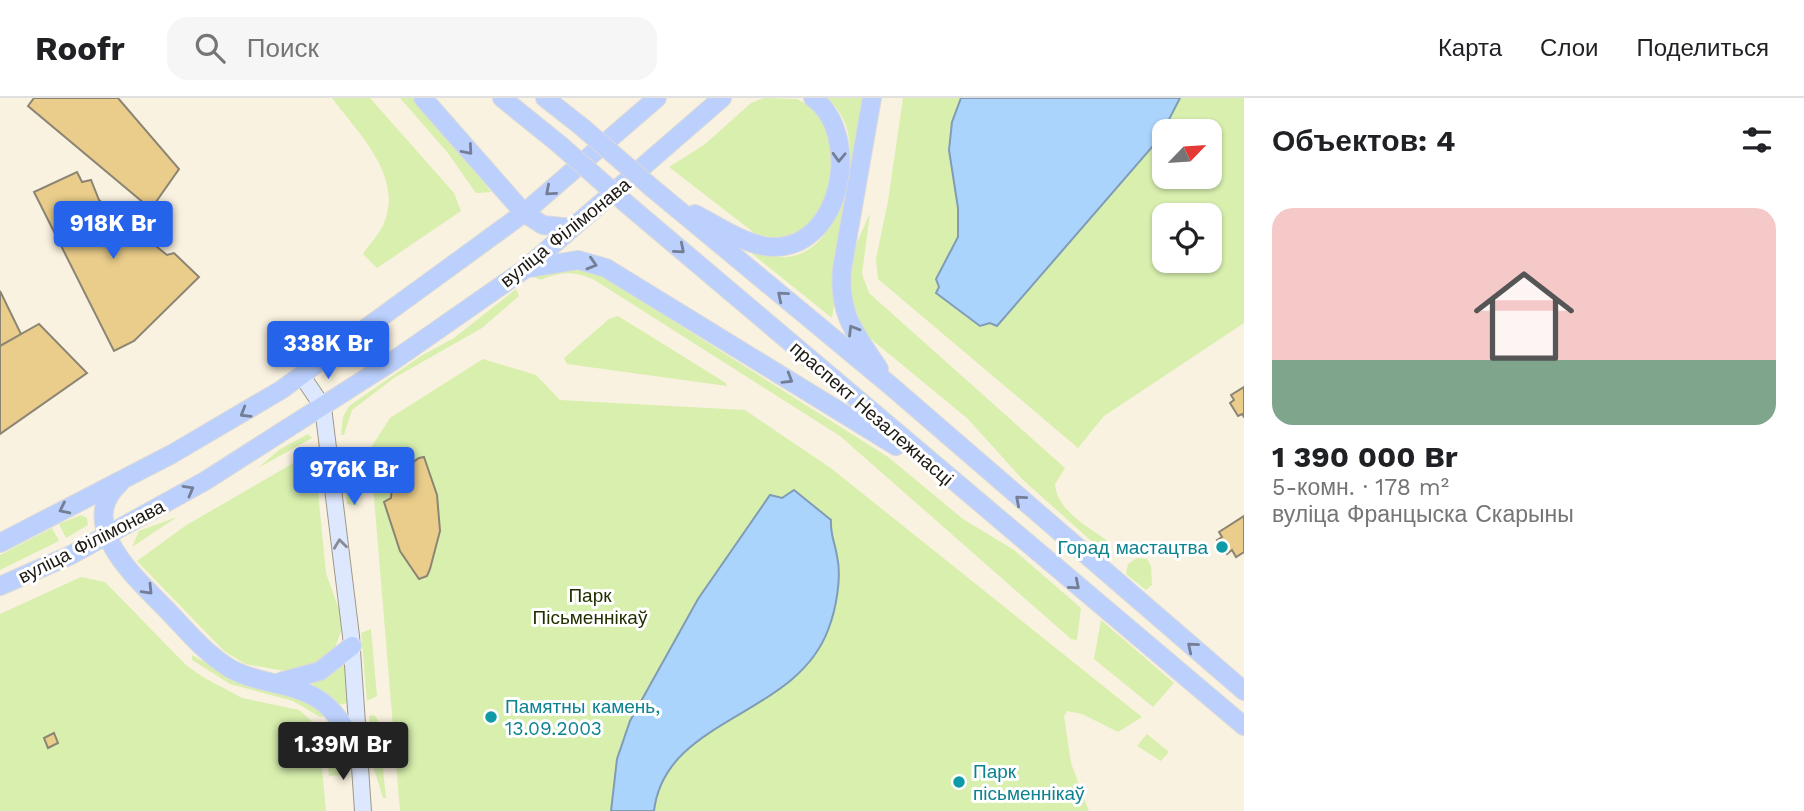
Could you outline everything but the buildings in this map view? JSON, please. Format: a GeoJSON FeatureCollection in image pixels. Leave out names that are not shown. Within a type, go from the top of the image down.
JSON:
{"type":"FeatureCollection","features":[{"type":"Feature","properties":{"kind":"main road"},"geometry":{"type":"LineString","coordinates":[[423,98],[524,213],[543,225],[572,228]]}},
{"type":"Feature","properties":{"kind":"main road","name":"праспект Незалежнасці"},"geometry":{"type":"LineString","coordinates":[[502,98],[947,478],[1244,726]]}},
{"type":"Feature","properties":{"kind":"main road","name":"праспект Незалежнасці"},"geometry":{"type":"LineString","coordinates":[[545,98],[891,386],[1244,691]]}},
{"type":"Feature","properties":{"kind":"main road","name":"вуліца Філімонава"},"geometry":{"type":"LineString","coordinates":[[0,543],[246,413],[302,376],[465,253],[524,213],[657,98]]}},
{"type":"Feature","properties":{"kind":"main road","name":"вуліца Філімонава"},"geometry":{"type":"LineString","coordinates":[[0,586],[26,577],[108,536],[205,481],[323,407],[525,269],[722,98]]}},
{"type":"Feature","properties":{"kind":"main road"},"geometry":{"type":"LineString","coordinates":[[685,132],[738,98]]}},
{"type":"Feature","properties":{"kind":"main road"},"geometry":{"type":"LineString","coordinates":[[667,200],[738,236],[773,247],[811,236],[828,217],[840,158],[834,120],[827,109],[813,98]]}},
{"type":"Feature","properties":{"kind":"main road"},"geometry":{"type":"LineString","coordinates":[[872,98],[842,269],[841,297],[849,324],[891,386]]}},
{"type":"Feature","properties":{"kind":"main road"},"geometry":{"type":"LineString","coordinates":[[525,269],[578,260],[606,268],[947,478]]}},
{"type":"Feature","properties":{"kind":"main road"},"geometry":{"type":"LineString","coordinates":[[302,376],[323,407],[352,646],[363,811]]}},
{"type":"Feature","properties":{"kind":"main road"},"geometry":{"type":"LineString","coordinates":[[125,478],[110,492],[104,521],[108,536],[126,567],[209,653],[238,673],[270,684],[298,688],[325,704],[360,752]]}},
{"type":"Feature","properties":{"kind":"main road"},"geometry":{"type":"LineString","coordinates":[[270,684],[312,675],[352,646]]}},
{"type":"Feature","properties":{"kind":"green space"},"geometry":{"type":"Polygon","coordinates":[[[332,98],[370,98],[454,193],[461,211],[377,268],[363,254],[384,223],[389,206],[388,188],[375,156],[332,98]]]}},
{"type":"Feature","properties":{"kind":"green space"},"geometry":{"type":"Polygon","coordinates":[[[400,98],[412,98],[464,155],[491,192],[476,193],[447,152],[400,98]]]}},
{"type":"Feature","properties":{"kind":"green space"},"geometry":{"type":"Polygon","coordinates":[[[764,98],[797,99],[821,112],[834,154],[823,209],[806,231],[784,239],[757,235],[669,167],[704,145],[751,103],[764,98]]]}},
{"type":"Feature","properties":{"kind":"green space"},"geometry":{"type":"Polygon","coordinates":[[[828,98],[868,98],[832,318],[740,244],[769,255],[787,257],[803,252],[817,243],[829,229],[844,193],[850,156],[845,122],[828,98]]]}},
{"type":"Feature","properties":{"kind":"green space"},"geometry":{"type":"Polygon","coordinates":[[[903,98],[1244,98],[1244,323],[1104,416],[1078,448],[878,279],[876,259],[888,201],[903,98]]]}},
{"type":"Feature","properties":{"kind":"green space"},"geometry":{"type":"Polygon","coordinates":[[[870,213],[862,274],[869,293],[1065,468],[1055,484],[1061,502],[1075,518],[1109,542],[1097,546],[1023,480],[968,419],[866,335],[849,294],[849,275],[856,245],[870,213]]]}},
{"type":"Feature","properties":{"kind":"green space"},"geometry":{"type":"Polygon","coordinates":[[[560,265],[593,271],[607,279],[888,457],[963,519],[1014,550],[1081,608],[1077,640],[1071,639],[840,436],[596,281],[568,273],[541,280],[533,277],[560,265]]]}},
{"type":"Feature","properties":{"kind":"green space"},"geometry":{"type":"Polygon","coordinates":[[[516,289],[519,296],[482,328],[394,378],[352,410],[344,435],[341,435],[343,417],[349,406],[421,356],[454,338],[516,289]]]}},
{"type":"Feature","properties":{"kind":"green space"},"geometry":{"type":"Polygon","coordinates":[[[618,316],[727,386],[567,364],[564,358],[609,319],[618,316]]]}},
{"type":"Feature","properties":{"kind":"green space","name":"Парк Пісьменнікаў"},"geometry":{"type":"Polygon","coordinates":[[[483,359],[536,375],[560,400],[745,410],[832,469],[1142,717],[1118,732],[1082,714],[1067,711],[1064,716],[1071,763],[1089,811],[400,811],[370,449],[390,418],[483,359]]]}},
{"type":"Feature","properties":{"kind":"green space"},"geometry":{"type":"Polygon","coordinates":[[[308,434],[312,438],[258,468],[280,449],[308,434]]]}},
{"type":"Feature","properties":{"kind":"green space"},"geometry":{"type":"Polygon","coordinates":[[[314,451],[326,573],[341,615],[342,629],[334,650],[322,663],[290,672],[245,664],[224,651],[137,561],[185,526],[314,451]]]}},
{"type":"Feature","properties":{"kind":"green space"},"geometry":{"type":"Polygon","coordinates":[[[341,451],[346,451],[351,488],[358,506],[347,504],[341,451]]]}},
{"type":"Feature","properties":{"kind":"green space"},"geometry":{"type":"Polygon","coordinates":[[[81,515],[87,518],[88,525],[66,538],[59,524],[81,515]]]}},
{"type":"Feature","properties":{"kind":"green space"},"geometry":{"type":"Polygon","coordinates":[[[177,517],[132,547],[139,531],[177,517]]]}},
{"type":"Feature","properties":{"kind":"green space"},"geometry":{"type":"Polygon","coordinates":[[[52,528],[59,541],[0,570],[0,555],[52,528]]]}},
{"type":"Feature","properties":{"kind":"green space"},"geometry":{"type":"Polygon","coordinates":[[[1137,558],[1147,559],[1151,566],[1152,585],[1146,590],[1126,574],[1128,564],[1137,558]]]}},
{"type":"Feature","properties":{"kind":"green space"},"geometry":{"type":"Polygon","coordinates":[[[81,577],[105,582],[186,665],[203,677],[242,698],[299,710],[316,725],[326,811],[0,811],[0,614],[81,577]]]}},
{"type":"Feature","properties":{"kind":"green space"},"geometry":{"type":"Polygon","coordinates":[[[1101,620],[1174,683],[1153,707],[1094,659],[1101,620]]]}},
{"type":"Feature","properties":{"kind":"green space"},"geometry":{"type":"Polygon","coordinates":[[[371,629],[377,696],[367,701],[361,633],[371,629]]]}},
{"type":"Feature","properties":{"kind":"green space"},"geometry":{"type":"Polygon","coordinates":[[[192,655],[241,683],[298,697],[326,716],[320,717],[293,701],[230,684],[192,660],[192,655]]]}},
{"type":"Feature","properties":{"kind":"green space"},"geometry":{"type":"Polygon","coordinates":[[[348,655],[353,702],[338,705],[309,681],[348,655]]]}},
{"type":"Feature","properties":{"kind":"green space"},"geometry":{"type":"Polygon","coordinates":[[[374,715],[378,720],[386,798],[383,798],[374,769],[369,716],[374,715]]]}},
{"type":"Feature","properties":{"kind":"green space"},"geometry":{"type":"Polygon","coordinates":[[[334,727],[341,747],[343,770],[339,775],[329,776],[325,734],[334,727]]]}},
{"type":"Feature","properties":{"kind":"green space"},"geometry":{"type":"Polygon","coordinates":[[[1147,734],[1169,752],[1161,761],[1137,746],[1147,734]]]}},
{"type":"Feature","properties":{"kind":"water"},"geometry":{"type":"Polygon","coordinates":[[[961,98],[1180,98],[1169,119],[1152,119],[1152,147],[997,326],[990,323],[980,326],[936,293],[939,287],[936,279],[958,237],[958,208],[949,150],[952,122],[961,98]]]}},
{"type":"Feature","properties":{"kind":"water"},"geometry":{"type":"Polygon","coordinates":[[[794,490],[831,520],[838,564],[833,613],[828,630],[812,659],[788,682],[705,736],[681,755],[663,780],[654,811],[611,811],[617,759],[630,721],[698,599],[770,495],[782,498],[794,490]]]}},
{"type":"Feature","properties":{"kind":"place","name":"Горад мастацтва"},"geometry":{"type":"Point","coordinates":[1222,547]}},
{"type":"Feature","properties":{"kind":"place","name":"Памятны камень, 13.09.2003"},"geometry":{"type":"Point","coordinates":[491,717]}},
{"type":"Feature","properties":{"kind":"place","name":"Парк пісьменнікаў"},"geometry":{"type":"Point","coordinates":[959,782]}}]}
